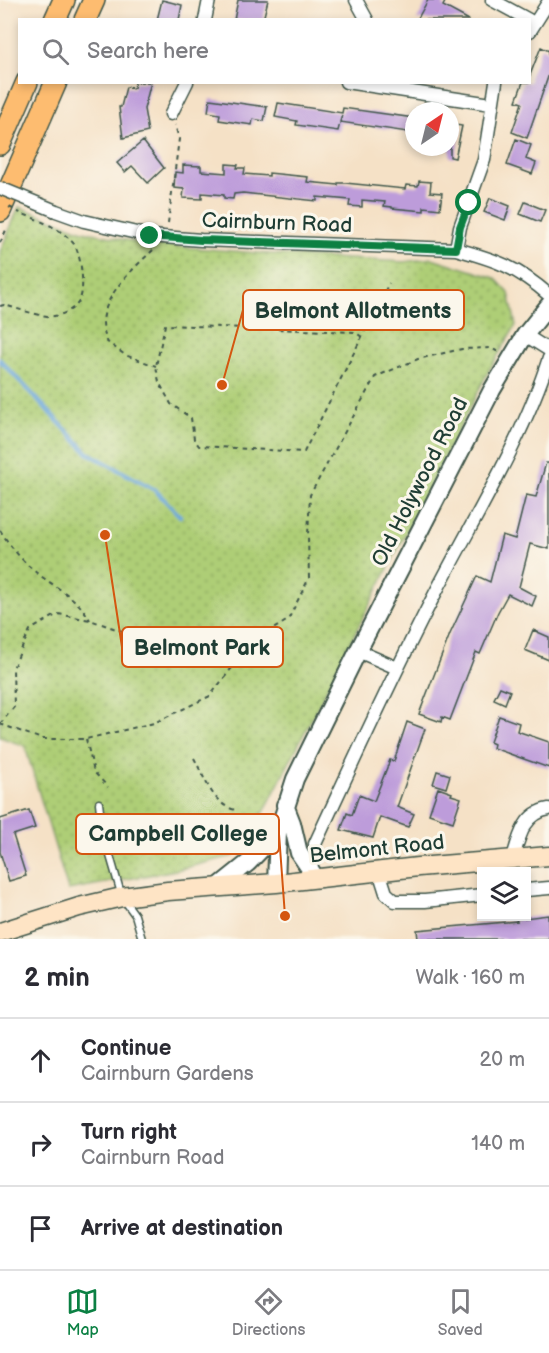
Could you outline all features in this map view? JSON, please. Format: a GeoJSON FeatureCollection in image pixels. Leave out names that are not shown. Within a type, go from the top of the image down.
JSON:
{"type":"FeatureCollection","features":[{"type":"Feature","properties":{"kind":"highway"},"geometry":{"type":"LineString","coordinates":[[56,18],[64,0]]}},
{"type":"Feature","properties":{"kind":"highway"},"geometry":{"type":"LineString","coordinates":[[86,18],[94,0]]}},
{"type":"Feature","properties":{"kind":"highway"},"geometry":{"type":"LineString","coordinates":[[0,144],[26,84]]}},
{"type":"Feature","properties":{"kind":"highway"},"geometry":{"type":"LineString","coordinates":[[8,211],[55,84]]}},
{"type":"Feature","properties":{"kind":"main road","name":"Belmont Road"},"geometry":{"type":"LineString","coordinates":[[0,932],[79,907],[122,897],[549,856]]}},
{"type":"Feature","properties":{"kind":"street"},"geometry":{"type":"LineString","coordinates":[[205,18],[209,0]]}},
{"type":"Feature","properties":{"kind":"street"},"geometry":{"type":"LineString","coordinates":[[357,0],[366,18]]}},
{"type":"Feature","properties":{"kind":"street"},"geometry":{"type":"LineString","coordinates":[[492,0],[523,18]]}},
{"type":"Feature","properties":{"kind":"street"},"geometry":{"type":"LineString","coordinates":[[531,23],[549,1]]}},
{"type":"Feature","properties":{"kind":"street"},"geometry":{"type":"LineString","coordinates":[[171,114],[186,84]]}},
{"type":"Feature","properties":{"kind":"street"},"geometry":{"type":"LineString","coordinates":[[366,84],[491,104]]}},
{"type":"Feature","properties":{"kind":"street"},"geometry":{"type":"LineString","coordinates":[[456,249],[460,227],[484,160],[496,84]]}},
{"type":"Feature","properties":{"kind":"street","name":"Cairnburn Road"},"geometry":{"type":"LineString","coordinates":[[0,188],[84,221],[150,236],[456,249],[496,260],[522,273],[549,295]]}},
{"type":"Feature","properties":{"kind":"street","name":"Old Holywood Road"},"geometry":{"type":"LineString","coordinates":[[276,883],[278,832],[295,779],[358,651],[510,358],[549,305]]}},
{"type":"Feature","properties":{"kind":"street"},"geometry":{"type":"LineString","coordinates":[[525,335],[549,350]]}},
{"type":"Feature","properties":{"kind":"street"},"geometry":{"type":"LineString","coordinates":[[315,844],[397,668],[498,476],[542,382],[549,358]]}},
{"type":"Feature","properties":{"kind":"street"},"geometry":{"type":"LineString","coordinates":[[358,651],[397,668]]}},
{"type":"Feature","properties":{"kind":"street"},"geometry":{"type":"LineString","coordinates":[[285,805],[299,853],[316,878]]}},
{"type":"Feature","properties":{"kind":"street"},"geometry":{"type":"LineString","coordinates":[[513,858],[522,828],[530,817],[549,809]]}},
{"type":"Feature","properties":{"kind":"street"},"geometry":{"type":"LineString","coordinates":[[218,887],[248,863],[278,832]]}},
{"type":"Feature","properties":{"kind":"street"},"geometry":{"type":"LineString","coordinates":[[379,871],[386,893],[395,901],[425,901],[477,896]]}},
{"type":"Feature","properties":{"kind":"street"},"geometry":{"type":"LineString","coordinates":[[531,890],[549,888]]}},
{"type":"Feature","properties":{"kind":"lane"},"geometry":{"type":"LineString","coordinates":[[99,803],[102,828],[122,897],[135,915],[142,939]]}},
{"type":"Feature","properties":{"kind":"path"},"geometry":{"type":"LineString","coordinates":[[156,366],[125,355],[106,341],[103,323],[109,299],[166,237],[179,139],[171,114]]}},
{"type":"Feature","properties":{"kind":"path"},"geometry":{"type":"LineString","coordinates":[[0,306],[4,305],[52,317],[68,312],[80,300],[82,284],[75,246],[55,227],[8,211]]}},
{"type":"Feature","properties":{"kind":"path"},"geometry":{"type":"LineString","coordinates":[[362,337],[355,332],[165,324],[156,366],[159,382],[171,404],[191,418],[194,439],[199,446],[304,452],[362,337],[389,283]]}},
{"type":"Feature","properties":{"kind":"path"},"geometry":{"type":"LineString","coordinates":[[252,642],[208,648],[157,643],[90,620],[58,614],[30,630],[12,668],[14,707],[0,724],[42,739],[86,739],[154,723],[210,696],[252,642],[288,620],[309,578],[310,495],[375,377],[418,359],[462,349],[490,348],[510,358]]}},
{"type":"Feature","properties":{"kind":"path"},"geometry":{"type":"LineString","coordinates":[[0,530],[9,544],[30,567],[75,598],[90,620]]}},
{"type":"Feature","properties":{"kind":"path"},"geometry":{"type":"LineString","coordinates":[[86,739],[94,772],[108,787]]}},
{"type":"Feature","properties":{"kind":"path"},"geometry":{"type":"LineString","coordinates":[[194,758],[212,793],[227,809],[236,810]]}},
{"type":"Feature","properties":{"kind":"green space"},"geometry":{"type":"Polygon","coordinates":[[[19,207],[83,231],[145,244],[404,262],[432,258],[495,278],[509,293],[516,325],[488,372],[261,818],[252,845],[233,856],[176,870],[68,890],[25,746],[0,737],[0,252],[19,207]]]}},
{"type":"Feature","properties":{"kind":"building"},"geometry":{"type":"Polygon","coordinates":[[[162,0],[182,5],[179,18],[158,18],[162,0]]]}},
{"type":"Feature","properties":{"kind":"building"},"geometry":{"type":"Polygon","coordinates":[[[238,0],[268,0],[264,18],[234,18],[238,0]]]}},
{"type":"Feature","properties":{"kind":"building"},"geometry":{"type":"Polygon","coordinates":[[[428,0],[446,0],[443,6],[465,18],[418,18],[428,0]]]}},
{"type":"Feature","properties":{"kind":"building"},"geometry":{"type":"Polygon","coordinates":[[[541,47],[549,51],[549,74],[527,138],[512,132],[522,103],[516,101],[522,84],[531,84],[531,72],[541,47]]]}},
{"type":"Feature","properties":{"kind":"building"},"geometry":{"type":"Polygon","coordinates":[[[135,84],[150,84],[144,109],[148,132],[123,138],[119,107],[121,107],[126,87],[134,88],[135,84]]]}},
{"type":"Feature","properties":{"kind":"building"},"geometry":{"type":"Polygon","coordinates":[[[210,99],[267,107],[264,121],[253,119],[252,125],[219,120],[220,114],[208,112],[210,99]]]}},
{"type":"Feature","properties":{"kind":"building"},"geometry":{"type":"Polygon","coordinates":[[[278,103],[342,113],[343,108],[405,117],[405,132],[340,122],[338,131],[296,125],[297,121],[275,117],[278,103]]]}},
{"type":"Feature","properties":{"kind":"building"},"geometry":{"type":"Polygon","coordinates":[[[516,139],[531,145],[526,159],[536,163],[532,174],[507,165],[516,139]]]}},
{"type":"Feature","properties":{"kind":"building"},"geometry":{"type":"Polygon","coordinates":[[[143,141],[164,168],[148,183],[132,166],[125,172],[117,163],[143,141]]]}},
{"type":"Feature","properties":{"kind":"building"},"geometry":{"type":"Polygon","coordinates":[[[226,164],[245,168],[244,174],[269,176],[269,173],[308,177],[307,182],[338,185],[338,183],[345,183],[405,189],[406,185],[418,186],[419,181],[431,182],[430,192],[442,193],[440,209],[424,207],[424,211],[392,208],[384,206],[385,202],[362,200],[362,207],[349,206],[350,200],[317,197],[317,201],[243,193],[234,194],[233,199],[224,198],[224,195],[202,193],[202,199],[183,198],[184,189],[174,188],[175,172],[183,173],[183,165],[201,166],[201,171],[226,173],[226,164]]]}},
{"type":"Feature","properties":{"kind":"building"},"geometry":{"type":"Polygon","coordinates":[[[490,198],[510,206],[505,220],[484,212],[490,198]]]}},
{"type":"Feature","properties":{"kind":"building"},"geometry":{"type":"Polygon","coordinates":[[[525,202],[545,210],[540,222],[520,214],[525,202]]]}},
{"type":"Feature","properties":{"kind":"building"},"geometry":{"type":"Polygon","coordinates":[[[546,463],[549,463],[549,549],[530,544],[519,587],[536,596],[532,606],[508,594],[480,654],[476,652],[450,720],[442,717],[441,722],[419,714],[450,634],[477,576],[490,582],[502,535],[515,539],[526,495],[536,497],[546,463]]]}},
{"type":"Feature","properties":{"kind":"building"},"geometry":{"type":"Polygon","coordinates":[[[533,630],[549,637],[549,660],[525,650],[533,630]]]}},
{"type":"Feature","properties":{"kind":"building"},"geometry":{"type":"Polygon","coordinates":[[[500,687],[510,691],[505,704],[494,699],[500,687]]]}},
{"type":"Feature","properties":{"kind":"building"},"geometry":{"type":"Polygon","coordinates":[[[499,716],[519,723],[517,731],[549,742],[549,768],[493,748],[494,744],[490,742],[499,716]]]}},
{"type":"Feature","properties":{"kind":"building"},"geometry":{"type":"Polygon","coordinates":[[[407,722],[425,729],[397,807],[414,814],[408,827],[380,817],[373,838],[341,830],[347,813],[352,815],[359,795],[374,801],[390,760],[394,761],[407,722]]]}},
{"type":"Feature","properties":{"kind":"building"},"geometry":{"type":"Polygon","coordinates":[[[437,771],[450,775],[446,788],[433,784],[437,771]]]}},
{"type":"Feature","properties":{"kind":"building"},"geometry":{"type":"Polygon","coordinates":[[[438,788],[461,798],[453,822],[429,814],[438,788]]]}},
{"type":"Feature","properties":{"kind":"building"},"geometry":{"type":"Polygon","coordinates":[[[29,810],[35,828],[13,835],[26,876],[9,881],[0,852],[0,819],[29,810]]]}},
{"type":"Feature","properties":{"kind":"building"},"geometry":{"type":"Polygon","coordinates":[[[548,915],[549,939],[418,939],[417,930],[531,921],[531,917],[548,915]]]}},
{"type":"Feature","properties":{"kind":"waterway"},"geometry":{"type":"LineString","coordinates":[[0,360],[88,453],[155,490],[180,516]]}},
{"type":"Feature","properties":{"kind":"place","name":"Belmont Allotments"},"geometry":{"type":"Point","coordinates":[222,385]}},
{"type":"Feature","properties":{"kind":"place","name":"Belmont Park"},"geometry":{"type":"Point","coordinates":[105,535]}},
{"type":"Feature","properties":{"kind":"place","name":"Campbell College"},"geometry":{"type":"Point","coordinates":[285,916]}},
{"type":"Feature","properties":{"kind":"route"},"geometry":{"type":"LineString","coordinates":[[150,236],[201,240],[456,249],[460,227],[469,203]]}}]}
